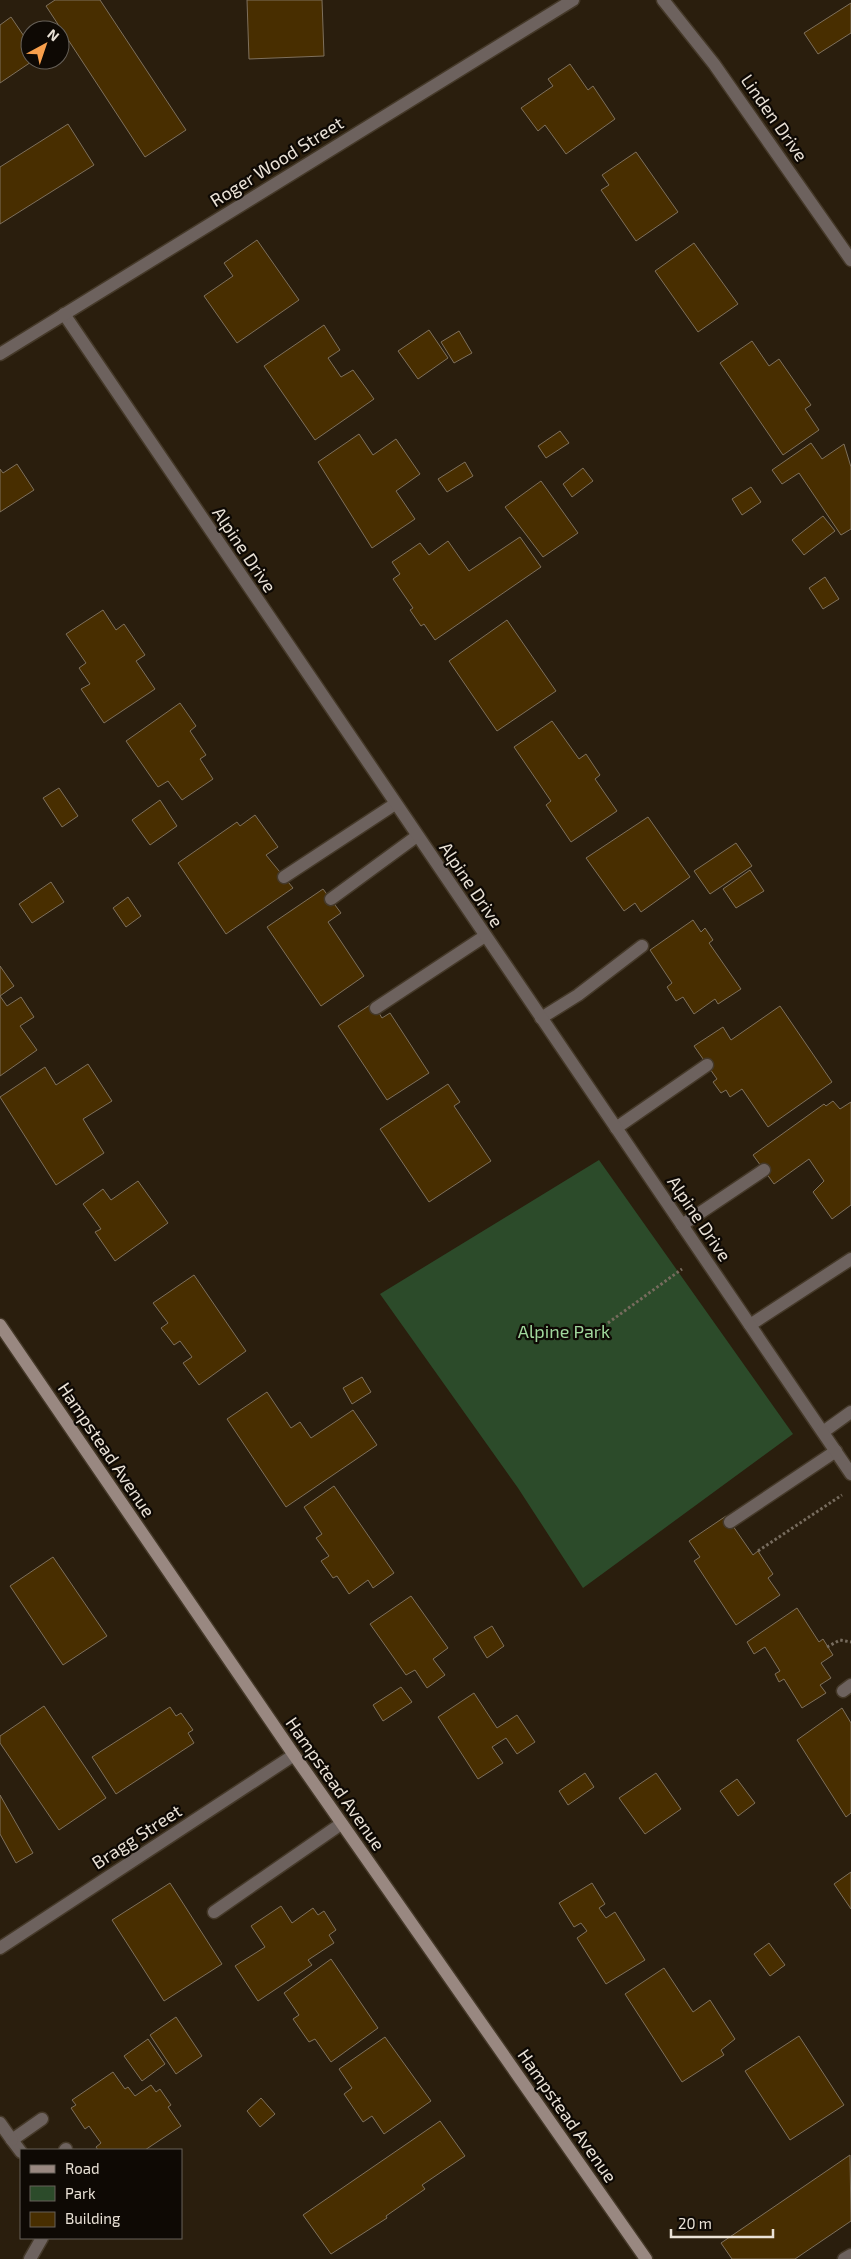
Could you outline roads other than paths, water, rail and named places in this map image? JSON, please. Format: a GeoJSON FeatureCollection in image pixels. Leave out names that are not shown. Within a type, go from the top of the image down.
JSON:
{"type":"FeatureCollection","features":[{"type":"Feature","properties":{"kind":"street","name":"Roger Wood Street"},"geometry":{"type":"LineString","coordinates":[[0,354],[573,0]]}},
{"type":"Feature","properties":{"kind":"street","name":"Linden Drive"},"geometry":{"type":"LineString","coordinates":[[663,0],[714,64],[851,260]]}},
{"type":"Feature","properties":{"kind":"street","name":"Alpine Drive"},"geometry":{"type":"LineString","coordinates":[[64,314],[851,1474]]}},
{"type":"Feature","properties":{"kind":"street"},"geometry":{"type":"LineString","coordinates":[[284,877],[395,804]]}},
{"type":"Feature","properties":{"kind":"street"},"geometry":{"type":"LineString","coordinates":[[330,899],[417,836]]}},
{"type":"Feature","properties":{"kind":"street"},"geometry":{"type":"LineString","coordinates":[[376,1008],[485,936]]}},
{"type":"Feature","properties":{"kind":"street"},"geometry":{"type":"LineString","coordinates":[[541,1018],[578,995],[642,946]]}},
{"type":"Feature","properties":{"kind":"street"},"geometry":{"type":"LineString","coordinates":[[616,1128],[707,1064]]}},
{"type":"Feature","properties":{"kind":"street"},"geometry":{"type":"LineString","coordinates":[[682,1226],[764,1170]]}},
{"type":"Feature","properties":{"kind":"street"},"geometry":{"type":"LineString","coordinates":[[750,1325],[851,1259]]}},
{"type":"Feature","properties":{"kind":"street","name":"Hampstead Avenue"},"geometry":{"type":"LineString","coordinates":[[0,1325],[341,1824],[646,2259]]}},
{"type":"Feature","properties":{"kind":"street"},"geometry":{"type":"LineString","coordinates":[[823,1432],[851,1412]]}},
{"type":"Feature","properties":{"kind":"street"},"geometry":{"type":"LineString","coordinates":[[730,1522],[836,1451]]}},
{"type":"Feature","properties":{"kind":"street","name":"Bragg Street"},"geometry":{"type":"LineString","coordinates":[[0,1948],[294,1755]]}},
{"type":"Feature","properties":{"kind":"street"},"geometry":{"type":"LineString","coordinates":[[214,1912],[341,1824]]}},
{"type":"Feature","properties":{"kind":"street"},"geometry":{"type":"LineString","coordinates":[[12,2140],[42,2119]]}},
{"type":"Feature","properties":{"kind":"street"},"geometry":{"type":"LineString","coordinates":[[0,2123],[20,2151]]}},
{"type":"Feature","properties":{"kind":"street"},"geometry":{"type":"LineString","coordinates":[[30,2259],[41,2239]]}},
{"type":"Feature","properties":{"kind":"street"},"geometry":{"type":"LineString","coordinates":[[844,2259],[851,2255]]}},
{"type":"Feature","properties":{"kind":"park label","name":"Alpine Park"},"geometry":{"type":"Point","coordinates":[564,1332]}}]}
